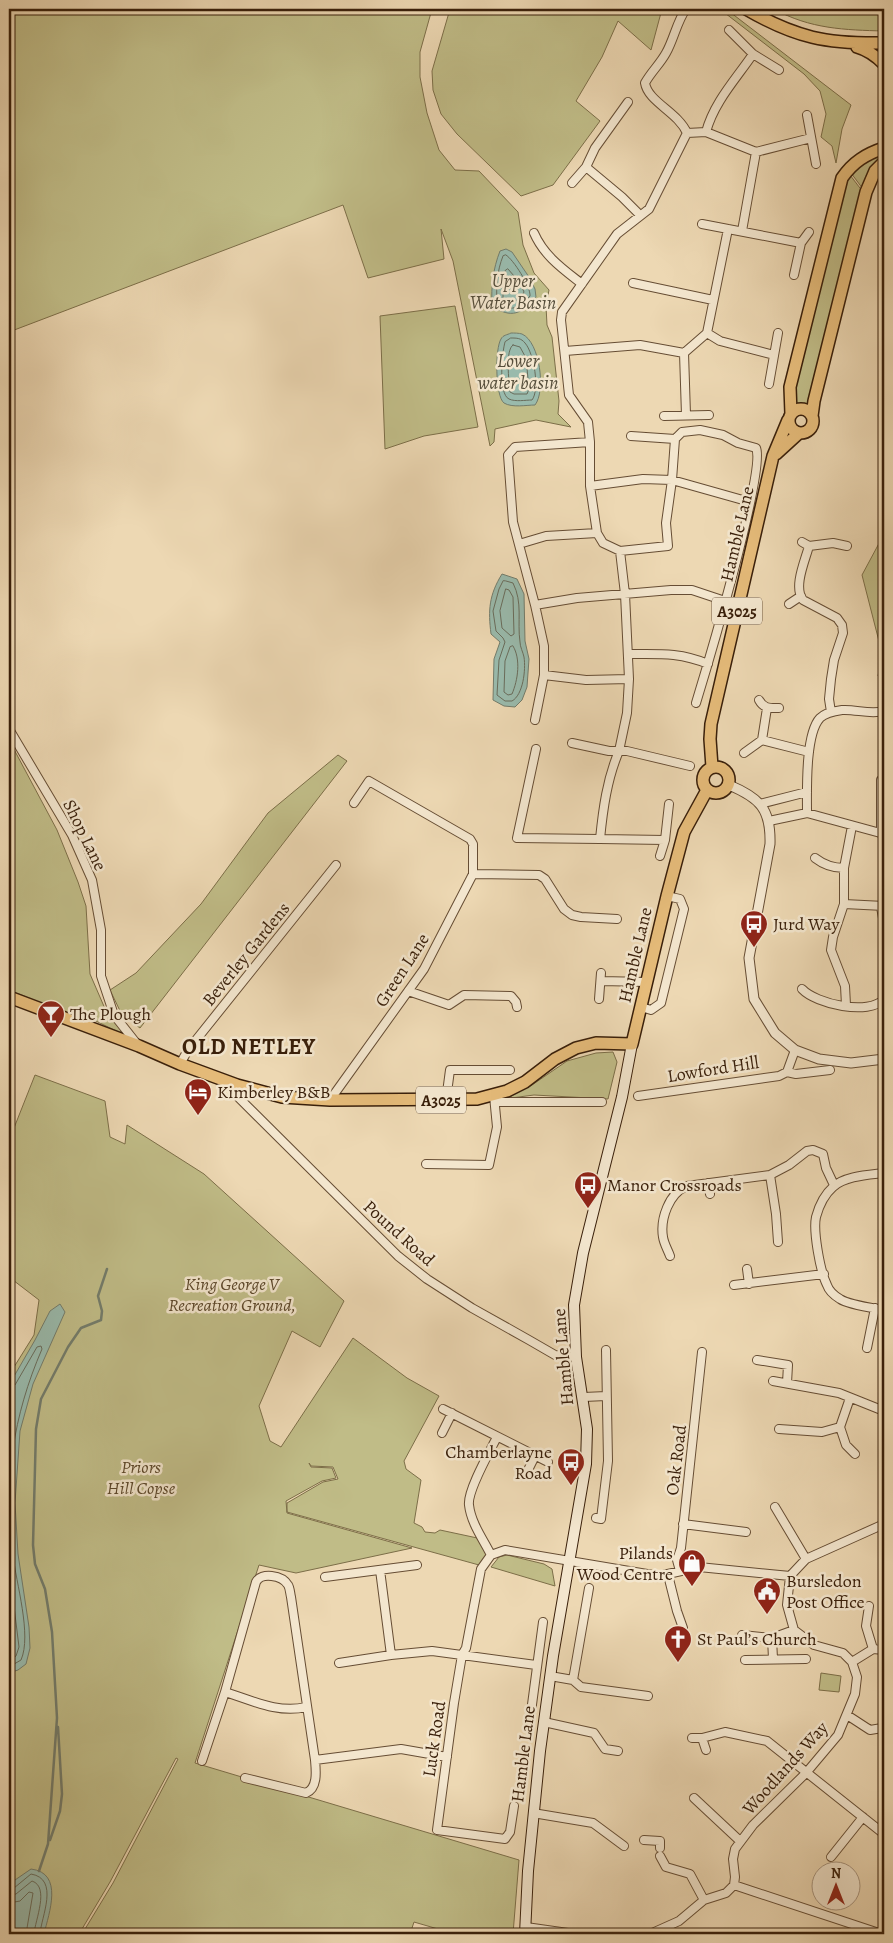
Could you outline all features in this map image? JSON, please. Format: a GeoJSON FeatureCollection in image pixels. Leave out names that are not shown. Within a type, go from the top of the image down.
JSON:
{"type":"FeatureCollection","features":[{"type":"Feature","properties":{"kind":"main road"},"geometry":{"type":"LineString","coordinates":[[746,9],[793,32],[821,40],[884,43]]}},
{"type":"Feature","properties":{"kind":"main road"},"geometry":{"type":"LineString","coordinates":[[842,42],[866,50],[877,56],[884,64]]}},
{"type":"Feature","properties":{"kind":"main road","name":"Hamble Lane"},"geometry":{"type":"LineString","coordinates":[[712,767],[711,724],[773,456],[790,417],[790,387],[840,185],[848,170],[859,159],[884,148]]}},
{"type":"Feature","properties":{"kind":"main road"},"geometry":{"type":"LineString","coordinates":[[773,456],[799,434],[806,433],[811,429],[816,395],[866,192],[875,172],[884,162]]}},
{"type":"Feature","properties":{"kind":"main road"},"geometry":{"type":"LineString","coordinates":[[799,434],[790,427],[790,417],[800,409],[807,411],[812,416]]}},
{"type":"Feature","properties":{"kind":"main road"},"geometry":{"type":"LineString","coordinates":[[712,767],[721,768],[728,773],[729,785],[719,794],[707,790],[703,783],[703,776],[712,767]]}},
{"type":"Feature","properties":{"kind":"main road","name":"Hamble Lane"},"geometry":{"type":"LineString","coordinates":[[526,1931],[533,1813],[544,1722],[586,1464],[587,1428],[584,1397],[576,1357],[574,1305],[578,1276],[622,1097],[632,1044],[667,896],[684,832],[707,790]]}},
{"type":"Feature","properties":{"kind":"main road","name":"A3025"},"geometry":{"type":"LineString","coordinates":[[9,997],[139,1046],[237,1086],[282,1097],[330,1100],[495,1099],[525,1082],[555,1059],[576,1048],[596,1044],[632,1044]]}},
{"type":"Feature","properties":{"kind":"street"},"geometry":{"type":"LineString","coordinates":[[683,11],[677,31],[665,56],[651,72],[646,83],[649,94],[683,123],[687,133],[650,209],[617,234],[562,312],[561,329],[569,395],[588,422],[590,486],[597,534],[603,543],[620,551],[668,546],[666,523],[676,438],[682,432],[700,430],[723,435],[738,443],[756,448],[758,452],[757,470],[750,502],[725,601],[696,703]]}},
{"type":"Feature","properties":{"kind":"street"},"geometry":{"type":"LineString","coordinates":[[728,30],[753,54],[779,70]]}},
{"type":"Feature","properties":{"kind":"street"},"geometry":{"type":"LineString","coordinates":[[706,132],[710,117],[716,106],[753,54]]}},
{"type":"Feature","properties":{"kind":"street"},"geometry":{"type":"LineString","coordinates":[[572,184],[586,167],[595,148],[628,102]]}},
{"type":"Feature","properties":{"kind":"street"},"geometry":{"type":"LineString","coordinates":[[807,115],[816,164]]}},
{"type":"Feature","properties":{"kind":"street"},"geometry":{"type":"LineString","coordinates":[[687,133],[706,132],[756,152],[811,138]]}},
{"type":"Feature","properties":{"kind":"street"},"geometry":{"type":"LineString","coordinates":[[742,231],[756,152]]}},
{"type":"Feature","properties":{"kind":"street"},"geometry":{"type":"LineString","coordinates":[[586,167],[640,215]]}},
{"type":"Feature","properties":{"kind":"street"},"geometry":{"type":"LineString","coordinates":[[702,224],[801,243]]}},
{"type":"Feature","properties":{"kind":"street"},"geometry":{"type":"LineString","coordinates":[[684,353],[707,333],[728,230]]}},
{"type":"Feature","properties":{"kind":"street"},"geometry":{"type":"LineString","coordinates":[[794,276],[801,243],[809,232]]}},
{"type":"Feature","properties":{"kind":"street"},"geometry":{"type":"LineString","coordinates":[[534,233],[540,246],[552,260],[582,284]]}},
{"type":"Feature","properties":{"kind":"street"},"geometry":{"type":"LineString","coordinates":[[633,283],[713,300]]}},
{"type":"Feature","properties":{"kind":"street"},"geometry":{"type":"LineString","coordinates":[[707,333],[720,342],[774,355]]}},
{"type":"Feature","properties":{"kind":"street"},"geometry":{"type":"LineString","coordinates":[[769,384],[778,333]]}},
{"type":"Feature","properties":{"kind":"street"},"geometry":{"type":"LineString","coordinates":[[565,351],[640,345],[684,353]]}},
{"type":"Feature","properties":{"kind":"street"},"geometry":{"type":"LineString","coordinates":[[684,353],[686,415]]}},
{"type":"Feature","properties":{"kind":"street"},"geometry":{"type":"LineString","coordinates":[[664,416],[709,415]]}},
{"type":"Feature","properties":{"kind":"street"},"geometry":{"type":"LineString","coordinates":[[631,436],[676,438]]}},
{"type":"Feature","properties":{"kind":"street"},"geometry":{"type":"LineString","coordinates":[[534,720],[544,675],[544,646],[512,514],[507,460],[511,450],[515,447],[590,442]]}},
{"type":"Feature","properties":{"kind":"street"},"geometry":{"type":"LineString","coordinates":[[590,486],[643,480],[672,480],[750,502]]}},
{"type":"Feature","properties":{"kind":"street"},"geometry":{"type":"LineString","coordinates":[[519,544],[546,536],[597,534]]}},
{"type":"Feature","properties":{"kind":"street"},"geometry":{"type":"LineString","coordinates":[[830,712],[828,699],[830,679],[843,633],[842,625],[837,618],[804,600],[801,596],[801,580],[806,544],[833,543],[847,546]]}},
{"type":"Feature","properties":{"kind":"street"},"geometry":{"type":"LineString","coordinates":[[600,839],[613,766],[619,751],[628,713],[628,654],[625,594],[620,551]]}},
{"type":"Feature","properties":{"kind":"street"},"geometry":{"type":"LineString","coordinates":[[535,605],[577,598],[671,590],[692,590],[725,601]]}},
{"type":"Feature","properties":{"kind":"street"},"geometry":{"type":"LineString","coordinates":[[789,604],[801,596]]}},
{"type":"Feature","properties":{"kind":"street"},"geometry":{"type":"LineString","coordinates":[[628,654],[673,653],[692,657],[708,664]]}},
{"type":"Feature","properties":{"kind":"street"},"geometry":{"type":"LineString","coordinates":[[544,675],[586,680],[628,679]]}},
{"type":"Feature","properties":{"kind":"street"},"geometry":{"type":"LineString","coordinates":[[759,700],[761,705],[767,708],[779,708]]}},
{"type":"Feature","properties":{"kind":"street"},"geometry":{"type":"LineString","coordinates":[[744,753],[762,740],[767,708]]}},
{"type":"Feature","properties":{"kind":"street"},"geometry":{"type":"LineString","coordinates":[[807,813],[809,752],[814,731],[820,717],[830,712],[843,710],[884,711]]}},
{"type":"Feature","properties":{"kind":"street","name":"Shop Lane"},"geometry":{"type":"LineString","coordinates":[[9,729],[72,835],[92,880],[101,930],[101,976],[114,1014],[139,1046]]}},
{"type":"Feature","properties":{"kind":"street"},"geometry":{"type":"LineString","coordinates":[[762,740],[809,752]]}},
{"type":"Feature","properties":{"kind":"street"},"geometry":{"type":"LineString","coordinates":[[572,743],[627,752],[690,766]]}},
{"type":"Feature","properties":{"kind":"street"},"geometry":{"type":"LineString","coordinates":[[536,749],[517,838],[665,840]]}},
{"type":"Feature","properties":{"kind":"street"},"geometry":{"type":"LineString","coordinates":[[769,821],[807,813],[883,834],[880,778]]}},
{"type":"Feature","properties":{"kind":"street","name":"Green Lane"},"geometry":{"type":"LineString","coordinates":[[330,1100],[424,969],[473,874],[473,844],[470,838],[455,829],[370,781],[354,803]]}},
{"type":"Feature","properties":{"kind":"street"},"geometry":{"type":"LineString","coordinates":[[729,785],[748,794],[760,804],[769,821],[770,844],[749,958],[754,999],[775,1033],[795,1050],[819,1059],[850,1063],[884,1059]]}},
{"type":"Feature","properties":{"kind":"street"},"geometry":{"type":"LineString","coordinates":[[760,804],[807,792]]}},
{"type":"Feature","properties":{"kind":"street"},"geometry":{"type":"LineString","coordinates":[[660,856],[665,840],[670,804]]}},
{"type":"Feature","properties":{"kind":"street"},"geometry":{"type":"LineString","coordinates":[[846,1005],[845,986],[831,950],[833,937],[844,904],[844,868],[852,826]]}},
{"type":"Feature","properties":{"kind":"street"},"geometry":{"type":"LineString","coordinates":[[815,858],[821,866],[844,868]]}},
{"type":"Feature","properties":{"kind":"street","name":"Beverley Gardens"},"geometry":{"type":"LineString","coordinates":[[180,1064],[188,1050],[336,865]]}},
{"type":"Feature","properties":{"kind":"street"},"geometry":{"type":"LineString","coordinates":[[473,874],[539,875],[545,879],[564,909],[572,915],[617,918]]}},
{"type":"Feature","properties":{"kind":"street"},"geometry":{"type":"LineString","coordinates":[[641,1007],[651,1010],[661,1003],[684,909],[680,899],[667,896]]}},
{"type":"Feature","properties":{"kind":"street"},"geometry":{"type":"LineString","coordinates":[[844,904],[882,906],[883,918]]}},
{"type":"Feature","properties":{"kind":"street"},"geometry":{"type":"LineString","coordinates":[[599,998],[601,977],[647,982]]}},
{"type":"Feature","properties":{"kind":"street"},"geometry":{"type":"LineString","coordinates":[[802,989],[816,1000],[827,1003],[866,1007],[883,1002]]}},
{"type":"Feature","properties":{"kind":"street"},"geometry":{"type":"LineString","coordinates":[[408,991],[449,1006],[464,995],[511,996],[516,1002],[517,1007]]}},
{"type":"Feature","properties":{"kind":"street"},"geometry":{"type":"LineString","coordinates":[[787,1072],[795,1050]]}},
{"type":"Feature","properties":{"kind":"street"},"geometry":{"type":"LineString","coordinates":[[446,1100],[450,1070],[510,1070]]}},
{"type":"Feature","properties":{"kind":"street","name":"Lowford Hill"},"geometry":{"type":"LineString","coordinates":[[642,1094],[751,1081],[779,1076],[787,1072],[796,1074],[830,1070]]}},
{"type":"Feature","properties":{"kind":"street","name":"Pound Road"},"geometry":{"type":"LineString","coordinates":[[237,1086],[239,1098],[405,1262],[427,1279],[472,1308],[555,1355],[576,1357]]}},
{"type":"Feature","properties":{"kind":"street"},"geometry":{"type":"LineString","coordinates":[[430,1174],[429,1164],[488,1165],[497,1127],[495,1099],[602,1102]]}},
{"type":"Feature","properties":{"kind":"street"},"geometry":{"type":"LineString","coordinates":[[670,1256],[663,1238],[664,1220],[674,1194],[687,1186],[770,1175],[789,1165],[806,1151],[813,1150],[823,1154],[826,1168],[834,1186]]}},
{"type":"Feature","properties":{"kind":"street"},"geometry":{"type":"LineString","coordinates":[[884,1172],[847,1179],[834,1186],[826,1194],[816,1217],[816,1240],[827,1286],[842,1301],[884,1310]]}},
{"type":"Feature","properties":{"kind":"street"},"geometry":{"type":"LineString","coordinates":[[770,1175],[778,1242]]}},
{"type":"Feature","properties":{"kind":"street"},"geometry":{"type":"LineString","coordinates":[[708,1183],[710,1194]]}},
{"type":"Feature","properties":{"kind":"street"},"geometry":{"type":"LineString","coordinates":[[747,1269],[749,1284]]}},
{"type":"Feature","properties":{"kind":"street"},"geometry":{"type":"LineString","coordinates":[[734,1285],[824,1274]]}},
{"type":"Feature","properties":{"kind":"street"},"geometry":{"type":"LineString","coordinates":[[866,1348],[875,1308]]}},
{"type":"Feature","properties":{"kind":"street"},"geometry":{"type":"LineString","coordinates":[[596,1518],[601,1519],[606,1492],[608,1461],[606,1350]]}},
{"type":"Feature","properties":{"kind":"street","name":"Oak Road"},"geometry":{"type":"LineString","coordinates":[[680,1571],[677,1560],[681,1548],[702,1352]]}},
{"type":"Feature","properties":{"kind":"street"},"geometry":{"type":"LineString","coordinates":[[757,1360],[788,1365],[787,1383]]}},
{"type":"Feature","properties":{"kind":"street"},"geometry":{"type":"LineString","coordinates":[[773,1382],[839,1393],[884,1411]]}},
{"type":"Feature","properties":{"kind":"street"},"geometry":{"type":"LineString","coordinates":[[584,1397],[606,1396]]}},
{"type":"Feature","properties":{"kind":"street"},"geometry":{"type":"LineString","coordinates":[[850,1398],[840,1428],[846,1445],[855,1454]]}},
{"type":"Feature","properties":{"kind":"street"},"geometry":{"type":"LineString","coordinates":[[443,1409],[548,1462]]}},
{"type":"Feature","properties":{"kind":"street"},"geometry":{"type":"LineString","coordinates":[[442,1433],[452,1413]]}},
{"type":"Feature","properties":{"kind":"street"},"geometry":{"type":"LineString","coordinates":[[779,1429],[822,1432],[840,1428]]}},
{"type":"Feature","properties":{"kind":"street"},"geometry":{"type":"LineString","coordinates":[[497,1437],[468,1500],[472,1520],[491,1555],[505,1550],[659,1576],[699,1567],[790,1576]]}},
{"type":"Feature","properties":{"kind":"street"},"geometry":{"type":"LineString","coordinates":[[524,1476],[535,1456]]}},
{"type":"Feature","properties":{"kind":"street"},"geometry":{"type":"LineString","coordinates":[[775,1507],[806,1559]]}},
{"type":"Feature","properties":{"kind":"street"},"geometry":{"type":"LineString","coordinates":[[683,1524],[746,1532]]}},
{"type":"Feature","properties":{"kind":"street"},"geometry":{"type":"LineString","coordinates":[[884,1524],[806,1559],[790,1576],[787,1605],[794,1630],[814,1645],[843,1653],[852,1662],[872,1649],[884,1650]]}},
{"type":"Feature","properties":{"kind":"street","name":"Luck Road"},"geometry":{"type":"LineString","coordinates":[[491,1555],[481,1569],[466,1648],[462,1655],[437,1830],[505,1839],[510,1832],[514,1806]]}},
{"type":"Feature","properties":{"kind":"street"},"geometry":{"type":"LineString","coordinates":[[325,1577],[417,1566]]}},
{"type":"Feature","properties":{"kind":"street"},"geometry":{"type":"LineString","coordinates":[[380,1570],[391,1655]]}},
{"type":"Feature","properties":{"kind":"street"},"geometry":{"type":"LineString","coordinates":[[668,1574],[683,1628]]}},
{"type":"Feature","properties":{"kind":"street"},"geometry":{"type":"LineString","coordinates":[[202,1761],[225,1692],[256,1582],[258,1578],[265,1575],[280,1579],[288,1585],[315,1760],[315,1780],[312,1789],[306,1793],[245,1778]]}},
{"type":"Feature","properties":{"kind":"street"},"geometry":{"type":"LineString","coordinates":[[573,1680],[588,1588]]}},
{"type":"Feature","properties":{"kind":"street"},"geometry":{"type":"LineString","coordinates":[[576,1603],[585,1605]]}},
{"type":"Feature","properties":{"kind":"street"},"geometry":{"type":"LineString","coordinates":[[869,1606],[866,1626],[872,1649]]}},
{"type":"Feature","properties":{"kind":"street"},"geometry":{"type":"LineString","coordinates":[[531,1712],[543,1622]]}},
{"type":"Feature","properties":{"kind":"street"},"geometry":{"type":"LineString","coordinates":[[742,1635],[772,1638],[794,1630]]}},
{"type":"Feature","properties":{"kind":"street"},"geometry":{"type":"LineString","coordinates":[[772,1638],[773,1659]]}},
{"type":"Feature","properties":{"kind":"street"},"geometry":{"type":"LineString","coordinates":[[338,1663],[432,1651],[536,1666]]}},
{"type":"Feature","properties":{"kind":"street"},"geometry":{"type":"LineString","coordinates":[[745,1660],[806,1659]]}},
{"type":"Feature","properties":{"kind":"street","name":"Woodlands Way"},"geometry":{"type":"LineString","coordinates":[[734,1885],[735,1877],[732,1859],[734,1850],[740,1841],[753,1825],[806,1773],[838,1735],[855,1694],[857,1677],[852,1662]]}},
{"type":"Feature","properties":{"kind":"street"},"geometry":{"type":"LineString","coordinates":[[550,1676],[573,1680],[582,1688],[648,1696]]}},
{"type":"Feature","properties":{"kind":"street"},"geometry":{"type":"LineString","coordinates":[[225,1692],[281,1709],[292,1710],[306,1707]]}},
{"type":"Feature","properties":{"kind":"street"},"geometry":{"type":"LineString","coordinates":[[847,1715],[870,1730],[882,1728]]}},
{"type":"Feature","properties":{"kind":"street"},"geometry":{"type":"LineString","coordinates":[[544,1722],[594,1733],[605,1748],[618,1751]]}},
{"type":"Feature","properties":{"kind":"street"},"geometry":{"type":"LineString","coordinates":[[692,1738],[702,1738],[726,1732],[760,1738],[772,1744],[884,1834]]}},
{"type":"Feature","properties":{"kind":"street"},"geometry":{"type":"LineString","coordinates":[[702,1738],[706,1750]]}},
{"type":"Feature","properties":{"kind":"street"},"geometry":{"type":"LineString","coordinates":[[315,1760],[400,1749],[447,1757]]}},
{"type":"Feature","properties":{"kind":"street"},"geometry":{"type":"LineString","coordinates":[[694,1798],[740,1841]]}},
{"type":"Feature","properties":{"kind":"street"},"geometry":{"type":"LineString","coordinates":[[533,1813],[593,1823],[624,1846]]}},
{"type":"Feature","properties":{"kind":"street"},"geometry":{"type":"LineString","coordinates":[[831,1858],[863,1817]]}},
{"type":"Feature","properties":{"kind":"street"},"geometry":{"type":"LineString","coordinates":[[644,1840],[660,1841],[660,1852],[666,1867],[690,1874],[704,1900]]}},
{"type":"Feature","properties":{"kind":"street"},"geometry":{"type":"LineString","coordinates":[[650,1934],[678,1921],[704,1900],[726,1893],[734,1885],[882,1934]]}},
{"type":"Feature","properties":{"kind":"street"},"geometry":{"type":"LineString","coordinates":[[526,1931],[575,1934]]}},
{"type":"Feature","properties":{"kind":"green space"},"geometry":{"type":"Polygon","coordinates":[[[9,9],[432,9],[420,52],[420,77],[427,113],[439,150],[455,170],[479,171],[518,212],[523,245],[534,273],[549,290],[546,306],[547,325],[552,337],[559,401],[558,414],[571,427],[536,420],[495,429],[494,442],[490,446],[453,261],[441,229],[444,259],[368,278],[343,205],[9,332],[9,9]]]}},
{"type":"Feature","properties":{"kind":"green space"},"geometry":{"type":"Polygon","coordinates":[[[450,9],[662,9],[651,50],[618,21],[602,57],[576,101],[600,121],[553,185],[521,196],[457,134],[441,114],[433,90],[432,71],[450,9]]]}},
{"type":"Feature","properties":{"kind":"green space"},"geometry":{"type":"Polygon","coordinates":[[[726,9],[851,105],[842,129],[836,163],[832,146],[821,137],[826,114],[820,91],[804,74],[721,10],[726,9]]]}},
{"type":"Feature","properties":{"kind":"green space"},"geometry":{"type":"Polygon","coordinates":[[[774,9],[884,9],[884,31],[828,27],[801,21],[774,9]]]}},
{"type":"Feature","properties":{"kind":"green space"},"geometry":{"type":"Polygon","coordinates":[[[884,154],[884,158],[863,189],[851,173],[867,160],[884,154]]]}},
{"type":"Feature","properties":{"kind":"green space"},"geometry":{"type":"Polygon","coordinates":[[[850,175],[863,192],[810,407],[794,407],[794,392],[840,195],[850,175]]]}},
{"type":"Feature","properties":{"kind":"green space"},"geometry":{"type":"Polygon","coordinates":[[[455,306],[478,427],[424,436],[385,449],[380,316],[455,306]]]}},
{"type":"Feature","properties":{"kind":"green space"},"geometry":{"type":"Polygon","coordinates":[[[884,534],[884,682],[878,676],[882,653],[862,575],[884,534]]]}},
{"type":"Feature","properties":{"kind":"green space"},"geometry":{"type":"Polygon","coordinates":[[[9,740],[57,830],[78,882],[86,906],[90,974],[106,1011],[122,1029],[120,1033],[88,1017],[66,1013],[9,990],[9,740]]]}},
{"type":"Feature","properties":{"kind":"green space"},"geometry":{"type":"Polygon","coordinates":[[[338,755],[347,761],[140,1028],[122,1015],[110,990],[136,973],[201,904],[268,813],[338,755]]]}},
{"type":"Feature","properties":{"kind":"green space"},"geometry":{"type":"Polygon","coordinates":[[[613,1052],[617,1062],[608,1099],[534,1095],[511,1098],[511,1096],[532,1085],[567,1061],[596,1053],[613,1052]]]}},
{"type":"Feature","properties":{"kind":"green space"},"geometry":{"type":"Polygon","coordinates":[[[35,1075],[105,1101],[110,1137],[125,1144],[127,1125],[204,1174],[344,1301],[320,1347],[292,1331],[259,1406],[270,1441],[281,1447],[353,1338],[407,1378],[439,1396],[404,1461],[406,1469],[421,1480],[414,1523],[422,1527],[425,1532],[435,1533],[440,1530],[482,1539],[489,1552],[479,1565],[287,1512],[287,1503],[323,1482],[338,1479],[333,1467],[311,1466],[309,1463],[311,1467],[332,1468],[336,1478],[322,1481],[286,1501],[287,1513],[412,1548],[296,1573],[259,1565],[195,1763],[519,1860],[513,1934],[455,1934],[414,1922],[410,1934],[82,1934],[113,1883],[178,1759],[176,1758],[110,1882],[79,1934],[9,1934],[9,1375],[34,1335],[39,1300],[9,1277],[9,1133],[12,1133],[35,1075]]]}},
{"type":"Feature","properties":{"kind":"green space"},"geometry":{"type":"Polygon","coordinates":[[[507,1555],[544,1564],[552,1569],[555,1586],[491,1567],[499,1557],[507,1555]]]}},
{"type":"Feature","properties":{"kind":"green space"},"geometry":{"type":"Polygon","coordinates":[[[821,1673],[841,1676],[839,1692],[819,1690],[821,1673]]]}},
{"type":"Feature","properties":{"kind":"water","name":"Upper Water Basin"},"geometry":{"type":"Polygon","coordinates":[[[506,249],[512,252],[535,289],[536,297],[521,311],[516,313],[505,312],[492,306],[494,271],[500,251],[506,249]]]}},
{"type":"Feature","properties":{"kind":"water","name":"Lower water basin"},"geometry":{"type":"Polygon","coordinates":[[[511,333],[522,334],[528,339],[537,356],[540,389],[535,405],[511,405],[504,403],[501,399],[497,372],[499,344],[504,336],[511,333]]]}},
{"type":"Feature","properties":{"kind":"water"},"geometry":{"type":"Polygon","coordinates":[[[502,574],[517,579],[524,594],[525,641],[529,659],[527,687],[522,700],[515,707],[504,706],[493,700],[494,659],[500,642],[491,634],[490,603],[494,589],[502,574]]]}},
{"type":"Feature","properties":{"kind":"water"},"geometry":{"type":"Polygon","coordinates":[[[60,1304],[65,1312],[33,1384],[20,1431],[15,1503],[18,1554],[29,1627],[30,1648],[26,1664],[18,1670],[9,1673],[9,1385],[50,1311],[60,1304]]]}},
{"type":"Feature","properties":{"kind":"water"},"geometry":{"type":"Polygon","coordinates":[[[31,1869],[41,1872],[48,1878],[51,1886],[51,1905],[44,1934],[9,1934],[9,1887],[15,1880],[31,1869]]]}},
{"type":"Feature","properties":{"kind":"waterway"},"geometry":{"type":"LineString","coordinates":[[39,1871],[48,1844],[57,1718],[52,1632],[45,1589],[35,1564],[33,1545],[36,1429],[41,1399],[68,1347],[81,1328],[101,1320],[102,1311],[98,1296],[107,1269]]}},
{"type":"Feature","properties":{"kind":"waterway"},"geometry":{"type":"LineString","coordinates":[[50,1840],[60,1811],[62,1794],[58,1727]]}},
{"type":"Feature","properties":{"kind":"place","name":"Jurd Way"},"geometry":{"type":"Point","coordinates":[754,948]}},
{"type":"Feature","properties":{"kind":"place","name":"The Plough"},"geometry":{"type":"Point","coordinates":[51,1038]}},
{"type":"Feature","properties":{"kind":"place","name":"Kimberley B&B"},"geometry":{"type":"Point","coordinates":[198,1116]}},
{"type":"Feature","properties":{"kind":"place","name":"Manor Crossroads"},"geometry":{"type":"Point","coordinates":[588,1209]}},
{"type":"Feature","properties":{"kind":"place","name":"Chamberlayne Road"},"geometry":{"type":"Point","coordinates":[571,1486]}},
{"type":"Feature","properties":{"kind":"place","name":"Pilands Wood Centre"},"geometry":{"type":"Point","coordinates":[692,1587]}},
{"type":"Feature","properties":{"kind":"place","name":"Bursledon Post Office"},"geometry":{"type":"Point","coordinates":[767,1615]}},
{"type":"Feature","properties":{"kind":"place","name":"St Paul’s Church"},"geometry":{"type":"Point","coordinates":[678,1663]}},
{"type":"Feature","properties":{"kind":"district","name":"OLD NETLEY"},"geometry":{"type":"Point","coordinates":[249,1046]}},
{"type":"Feature","properties":{"kind":"park label","name":"King George V Recreation Ground,"},"geometry":{"type":"Point","coordinates":[232,1294]}},
{"type":"Feature","properties":{"kind":"park label","name":"Priors Hill Copse"},"geometry":{"type":"Point","coordinates":[141,1477]}}]}
